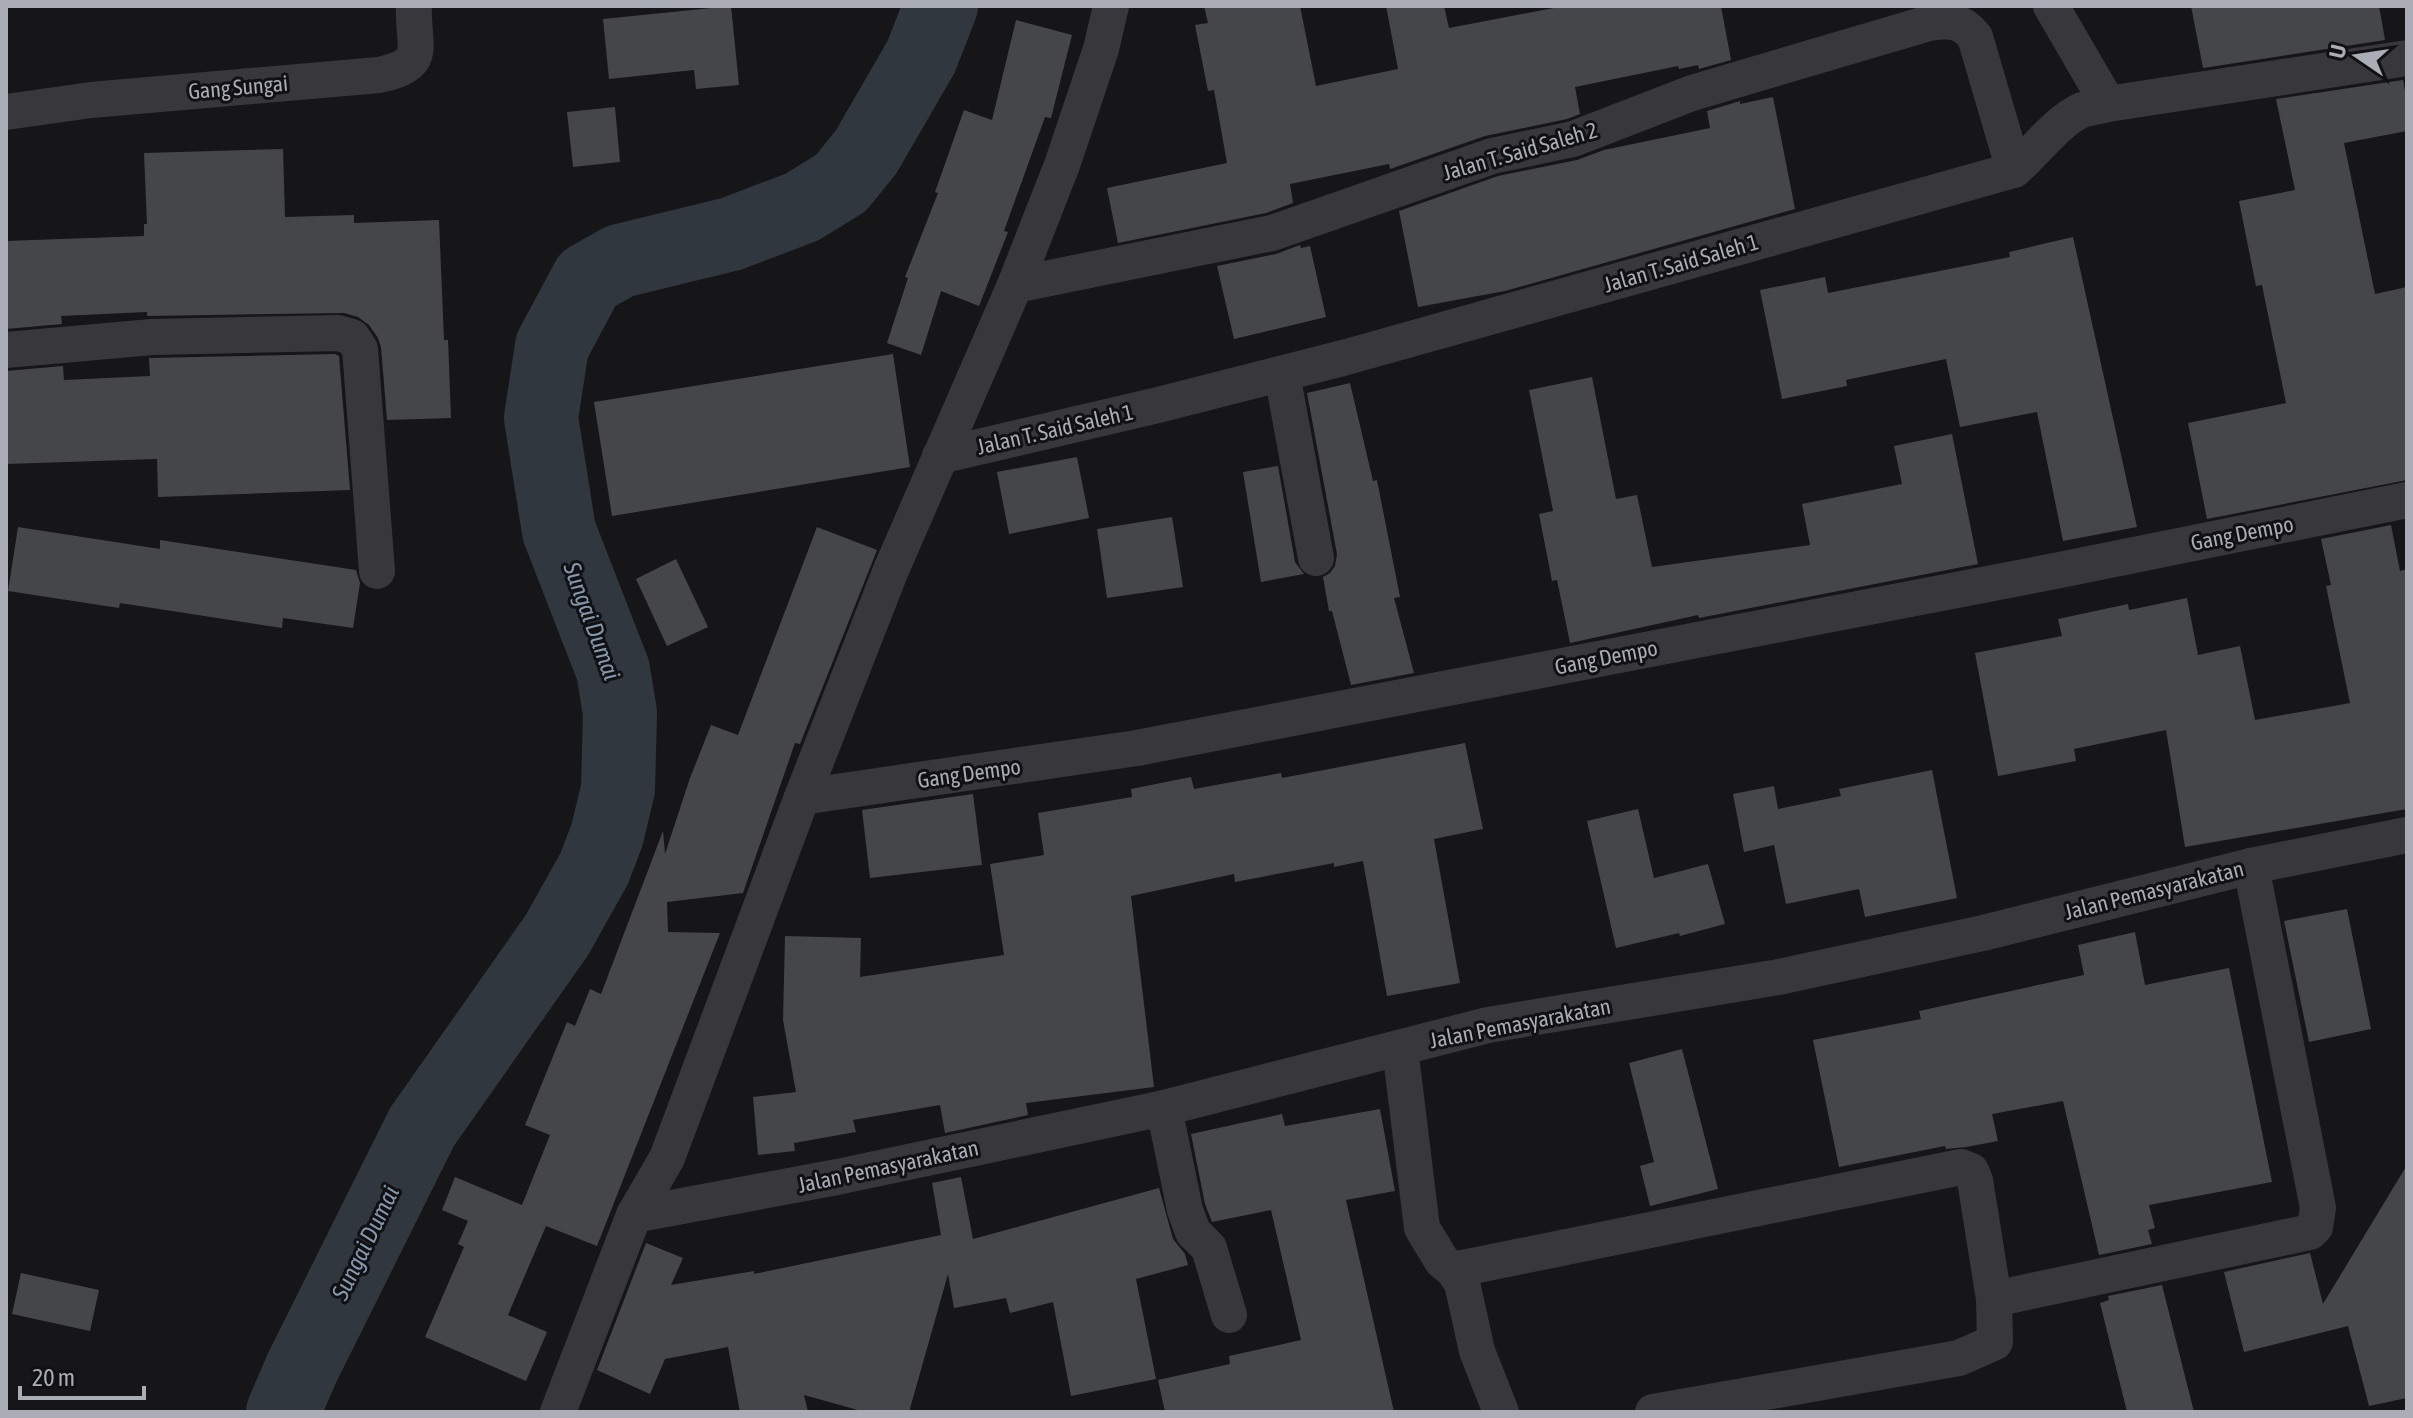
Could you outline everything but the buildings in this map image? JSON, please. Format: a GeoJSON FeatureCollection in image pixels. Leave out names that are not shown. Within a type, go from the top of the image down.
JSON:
{"type":"FeatureCollection","features":[{"type":"Feature","properties":{"kind":"street","name":"Gang Sungai"},"geometry":{"type":"LineString","coordinates":[[6,112],[91,100],[379,75],[400,70],[411,63],[414,56],[414,6]]}},
{"type":"Feature","properties":{"kind":"street"},"geometry":{"type":"LineString","coordinates":[[558,1412],[634,1215],[667,1158],[891,570],[1015,285],[1067,150],[1101,49],[1111,6]]}},
{"type":"Feature","properties":{"kind":"street"},"geometry":{"type":"LineString","coordinates":[[2051,6],[2108,104]]}},
{"type":"Feature","properties":{"kind":"street","name":"Jalan T. Said Saleh 2"},"geometry":{"type":"LineString","coordinates":[[1015,285],[1272,233],[1492,156],[1573,139],[1692,93],[1929,23],[1958,22],[1975,37],[2014,170]]}},
{"type":"Feature","properties":{"kind":"street","name":"Jalan T. Said Saleh 1"},"geometry":{"type":"LineString","coordinates":[[940,456],[1282,374],[2014,170],[2057,128],[2082,110],[2407,58]]}},
{"type":"Feature","properties":{"kind":"street"},"geometry":{"type":"LineString","coordinates":[[6,350],[152,337],[338,333],[352,337],[360,349],[377,571]]}},
{"type":"Feature","properties":{"kind":"street"},"geometry":{"type":"LineString","coordinates":[[1282,374],[1316,558]]}},
{"type":"Feature","properties":{"kind":"street","name":"Gang Dempo"},"geometry":{"type":"LineString","coordinates":[[802,797],[1137,748],[2407,500]]}},
{"type":"Feature","properties":{"kind":"street","name":"Jalan Pemasyarakatan"},"geometry":{"type":"LineString","coordinates":[[634,1215],[837,1177],[1164,1108],[1488,1025],[1779,977],[1983,933],[2251,866],[2407,835]]}},
{"type":"Feature","properties":{"kind":"street"},"geometry":{"type":"LineString","coordinates":[[1994,1299],[2310,1232],[2315,1227],[2318,1208],[2251,866]]}},
{"type":"Feature","properties":{"kind":"street"},"geometry":{"type":"LineString","coordinates":[[1400,1048],[1422,1228],[1442,1261],[1462,1283],[1477,1351],[1501,1412]]}},
{"type":"Feature","properties":{"kind":"street"},"geometry":{"type":"LineString","coordinates":[[1164,1108],[1185,1210],[1193,1232],[1209,1248],[1229,1315]]}},
{"type":"Feature","properties":{"kind":"street"},"geometry":{"type":"LineString","coordinates":[[1453,1270],[1961,1167],[1971,1171],[1994,1299],[1995,1342],[1959,1358],[1653,1412]]}},
{"type":"Feature","properties":{"kind":"waterway","name":"Sungai Dumai"},"geometry":{"type":"LineString","coordinates":[[283,1412],[422,1127],[557,935],[594,869],[607,835],[618,789],[620,713],[613,670],[559,531],[541,418],[552,346],[588,279],[620,261],[731,234],[802,207],[841,183],[866,152],[921,57],[941,6]]}}]}
